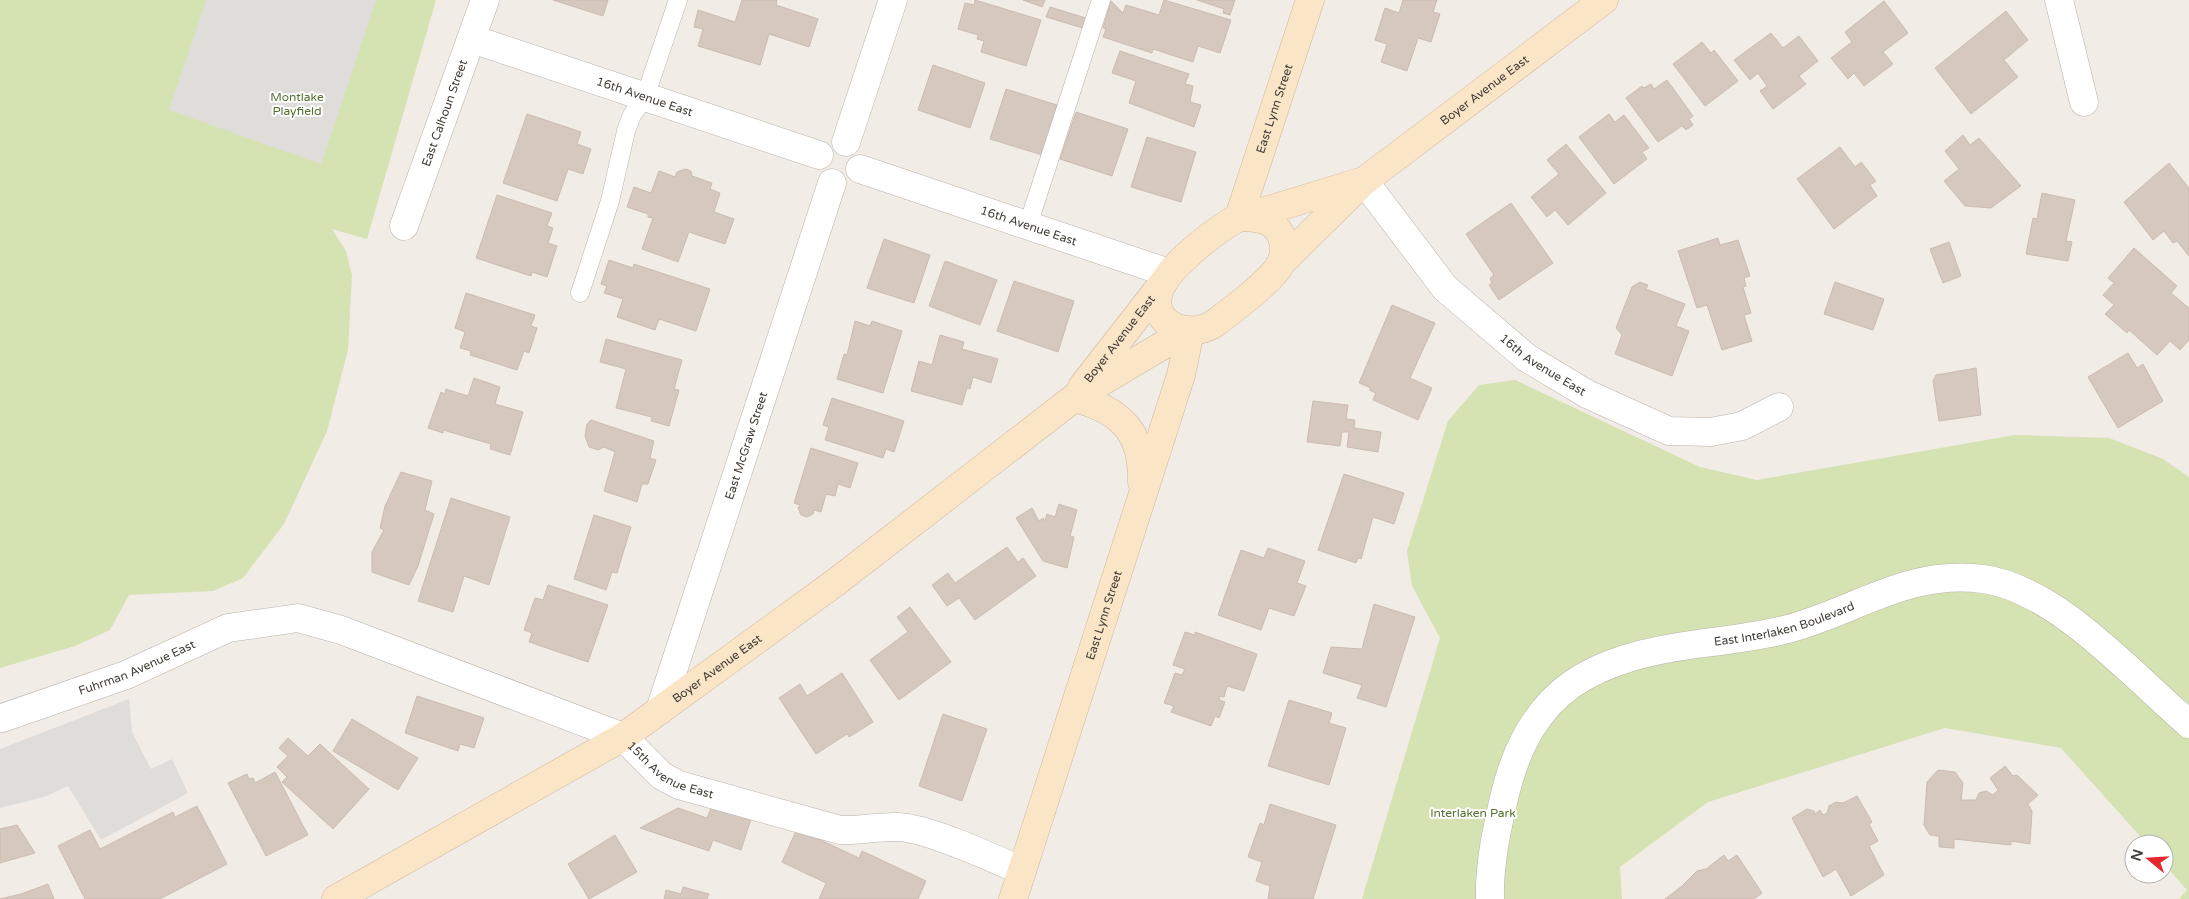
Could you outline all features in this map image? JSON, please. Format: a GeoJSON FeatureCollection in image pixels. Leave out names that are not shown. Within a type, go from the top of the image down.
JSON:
{"type":"FeatureCollection","features":[{"type":"Feature","properties":{"kind":"street","name":"East Calhoun Street"},"geometry":{"type":"LineString","coordinates":[[404,226],[472,39],[484,0]]}},
{"type":"Feature","properties":{"kind":"street"},"geometry":{"type":"LineString","coordinates":[[846,142],[893,0]]}},
{"type":"Feature","properties":{"kind":"street","name":"East Lynn Street"},"geometry":{"type":"LineString","coordinates":[[1241,217],[1310,0]]}},
{"type":"Feature","properties":{"kind":"street","name":"Boyer Avenue East"},"geometry":{"type":"LineString","coordinates":[[336,899],[623,738],[836,582],[1074,398],[1189,332],[1203,330],[1214,324],[1273,275],[1280,264],[1364,180],[1604,0]]}},
{"type":"Feature","properties":{"kind":"street"},"geometry":{"type":"LineString","coordinates":[[2059,0],[2084,102]]}},
{"type":"Feature","properties":{"kind":"street","name":"16th Avenue East"},"geometry":{"type":"LineString","coordinates":[[472,39],[819,155]]}},
{"type":"Feature","properties":{"kind":"street"},"geometry":{"type":"LineString","coordinates":[[830,142],[846,142],[855,148],[859,154],[860,168],[851,180],[844,183],[832,183],[823,177],[819,170],[819,155],[830,142]]}},
{"type":"Feature","properties":{"kind":"street","name":"16th Avenue East"},"geometry":{"type":"LineString","coordinates":[[860,168],[1168,275]]}},
{"type":"Feature","properties":{"kind":"street","name":"16th Avenue East"},"geometry":{"type":"LineString","coordinates":[[1364,180],[1445,288],[1527,358],[1587,394],[1669,431],[1711,432],[1742,426],[1779,407]]}},
{"type":"Feature","properties":{"kind":"street","name":"Boyer Avenue East"},"geometry":{"type":"LineString","coordinates":[[1074,398],[1168,275],[1228,224],[1241,217],[1364,180]]}},
{"type":"Feature","properties":{"kind":"street","name":"East McGraw Street"},"geometry":{"type":"LineString","coordinates":[[660,710],[832,183]]}},
{"type":"Feature","properties":{"kind":"street"},"geometry":{"type":"LineString","coordinates":[[1241,217],[1265,218],[1275,226],[1282,238],[1284,251],[1280,264]]}},
{"type":"Feature","properties":{"kind":"street"},"geometry":{"type":"LineString","coordinates":[[1168,275],[1158,296],[1160,309],[1167,321],[1177,329],[1189,332]]}},
{"type":"Feature","properties":{"kind":"street","name":"East Lynn Street"},"geometry":{"type":"LineString","coordinates":[[1013,899],[1142,498],[1180,375],[1189,332]]}},
{"type":"Feature","properties":{"kind":"street"},"geometry":{"type":"LineString","coordinates":[[1074,398],[1097,404],[1129,428],[1137,441],[1141,457],[1142,498]]}},
{"type":"Feature","properties":{"kind":"street","name":"East Interlaken Boulevard"},"geometry":{"type":"LineString","coordinates":[[1490,899],[1489,882],[1498,824],[1511,770],[1530,728],[1550,701],[1572,683],[1605,666],[1643,655],[1695,644],[1747,639],[1791,628],[1889,590],[1937,578],[1984,579],[2022,591],[2057,611],[2087,632],[2189,724]]}},
{"type":"Feature","properties":{"kind":"street","name":"15th Avenue East"},"geometry":{"type":"LineString","coordinates":[[272,622],[298,618],[342,630],[623,738],[662,776],[679,785],[840,830],[859,831],[900,827],[922,832],[1022,871]]}},
{"type":"Feature","properties":{"kind":"street","name":"Fuhrman Avenue East"},"geometry":{"type":"LineString","coordinates":[[2,718],[126,674],[228,628],[272,622]]}},
{"type":"Feature","properties":{"kind":"lane"},"geometry":{"type":"LineString","coordinates":[[580,293],[610,201],[625,136],[632,115],[645,97],[678,0]]}},
{"type":"Feature","properties":{"kind":"lane"},"geometry":{"type":"LineString","coordinates":[[1028,225],[1102,0]]}},
{"type":"Feature","properties":{"kind":"green space","name":"Montlake Playfield"},"geometry":{"type":"Polygon","coordinates":[[[0,0],[436,0],[367,239],[332,229],[346,251],[352,275],[348,350],[327,431],[284,524],[243,578],[213,591],[129,595],[110,630],[75,646],[0,668],[0,0]]]}},
{"type":"Feature","properties":{"kind":"green space","name":"Interlaken Park"},"geometry":{"type":"Polygon","coordinates":[[[1515,380],[1700,467],[1757,480],[2015,435],[2109,438],[2163,459],[2189,477],[2189,899],[2179,899],[2187,890],[2174,875],[2174,834],[2138,834],[2061,748],[1945,728],[1708,802],[1620,867],[1622,899],[1362,899],[1440,638],[1412,586],[1407,551],[1448,421],[1479,385],[1515,380]]]}},
{"type":"Feature","properties":{"kind":"shaded area"},"geometry":{"type":"Polygon","coordinates":[[[206,0],[376,0],[321,164],[169,110],[206,0]]]}},
{"type":"Feature","properties":{"kind":"shaded area"},"geometry":{"type":"Polygon","coordinates":[[[129,699],[132,732],[151,769],[172,759],[188,793],[101,840],[68,786],[44,797],[0,808],[0,749],[129,699]]]}},
{"type":"Feature","properties":{"kind":"building"},"geometry":{"type":"Polygon","coordinates":[[[553,0],[608,0],[603,16],[553,0]]]}},
{"type":"Feature","properties":{"kind":"building"},"geometry":{"type":"Polygon","coordinates":[[[742,0],[777,0],[776,5],[818,19],[809,47],[769,34],[760,65],[698,46],[703,29],[694,27],[698,10],[735,22],[742,0]]]}},
{"type":"Feature","properties":{"kind":"building"},"geometry":{"type":"Polygon","coordinates":[[[975,0],[1041,20],[1026,66],[981,52],[984,41],[977,39],[978,35],[958,29],[965,3],[974,5],[975,0]]]}},
{"type":"Feature","properties":{"kind":"building"},"geometry":{"type":"Polygon","coordinates":[[[1023,0],[1045,0],[1042,7],[1023,0]]]}},
{"type":"Feature","properties":{"kind":"building"},"geometry":{"type":"Polygon","coordinates":[[[1164,0],[1231,20],[1220,53],[1198,46],[1193,62],[1153,49],[1152,53],[1103,37],[1106,29],[1103,28],[1111,1],[1123,13],[1126,5],[1159,15],[1164,0]]]}},
{"type":"Feature","properties":{"kind":"building"},"geometry":{"type":"Polygon","coordinates":[[[1197,0],[1235,0],[1230,15],[1223,13],[1224,9],[1197,0]]]}},
{"type":"Feature","properties":{"kind":"building"},"geometry":{"type":"Polygon","coordinates":[[[1403,0],[1437,0],[1433,12],[1440,14],[1431,42],[1418,38],[1407,71],[1381,62],[1387,44],[1375,40],[1385,8],[1399,13],[1403,0]]]}},
{"type":"Feature","properties":{"kind":"building"},"geometry":{"type":"Polygon","coordinates":[[[1884,1],[1908,33],[1883,52],[1893,64],[1864,86],[1854,73],[1848,79],[1831,58],[1852,42],[1845,32],[1884,1]]]}},
{"type":"Feature","properties":{"kind":"building"},"geometry":{"type":"Polygon","coordinates":[[[1050,7],[1089,19],[1086,29],[1046,17],[1050,7]]]}},
{"type":"Feature","properties":{"kind":"building"},"geometry":{"type":"Polygon","coordinates":[[[2006,11],[2028,40],[2004,60],[2018,77],[1971,114],[1935,68],[2006,11]]]}},
{"type":"Feature","properties":{"kind":"building"},"geometry":{"type":"Polygon","coordinates":[[[1771,33],[1783,48],[1799,36],[1818,61],[1799,76],[1806,84],[1773,109],[1760,91],[1767,86],[1758,73],[1750,80],[1734,60],[1771,33]]]}},
{"type":"Feature","properties":{"kind":"building"},"geometry":{"type":"Polygon","coordinates":[[[1702,42],[1711,53],[1714,50],[1738,81],[1705,106],[1673,64],[1702,42]]]}},
{"type":"Feature","properties":{"kind":"building"},"geometry":{"type":"Polygon","coordinates":[[[1120,51],[1189,74],[1185,84],[1193,86],[1190,102],[1201,105],[1194,127],[1129,103],[1136,81],[1112,73],[1120,51]]]}},
{"type":"Feature","properties":{"kind":"building"},"geometry":{"type":"Polygon","coordinates":[[[933,65],[985,83],[970,128],[918,110],[933,65]]]}},
{"type":"Feature","properties":{"kind":"building"},"geometry":{"type":"Polygon","coordinates":[[[1667,80],[1693,116],[1689,119],[1693,125],[1686,130],[1682,126],[1658,142],[1626,98],[1642,86],[1644,88],[1651,84],[1654,89],[1667,80]]]}},
{"type":"Feature","properties":{"kind":"building"},"geometry":{"type":"Polygon","coordinates":[[[1006,89],[1057,105],[1042,155],[990,139],[1006,89]]]}},
{"type":"Feature","properties":{"kind":"building"},"geometry":{"type":"Polygon","coordinates":[[[1076,112],[1128,129],[1112,176],[1060,159],[1076,112]]]}},
{"type":"Feature","properties":{"kind":"building"},"geometry":{"type":"Polygon","coordinates":[[[527,114],[581,132],[577,144],[591,149],[583,174],[568,169],[557,201],[503,183],[527,114]]]}},
{"type":"Feature","properties":{"kind":"building"},"geometry":{"type":"Polygon","coordinates":[[[1609,114],[1615,122],[1624,115],[1649,148],[1642,152],[1647,159],[1614,184],[1579,137],[1609,114]]]}},
{"type":"Feature","properties":{"kind":"building"},"geometry":{"type":"Polygon","coordinates":[[[1963,135],[1970,145],[1979,138],[2021,186],[1991,208],[1965,206],[1944,181],[1959,169],[1945,151],[1963,135]]]}},
{"type":"Feature","properties":{"kind":"building"},"geometry":{"type":"Polygon","coordinates":[[[1147,137],[1196,152],[1181,202],[1131,187],[1147,137]]]}},
{"type":"Feature","properties":{"kind":"building"},"geometry":{"type":"Polygon","coordinates":[[[1566,144],[1606,193],[1568,225],[1555,210],[1547,217],[1531,197],[1559,174],[1547,160],[1566,144]]]}},
{"type":"Feature","properties":{"kind":"building"},"geometry":{"type":"Polygon","coordinates":[[[1840,147],[1855,167],[1861,162],[1876,181],[1870,185],[1877,196],[1834,229],[1797,179],[1840,147]]]}},
{"type":"Feature","properties":{"kind":"building"},"geometry":{"type":"Polygon","coordinates":[[[2169,163],[2189,188],[2189,256],[2177,241],[2173,243],[2164,231],[2153,240],[2124,202],[2169,163]]]}},
{"type":"Feature","properties":{"kind":"building"},"geometry":{"type":"Polygon","coordinates":[[[685,169],[691,171],[692,176],[712,183],[710,189],[720,193],[714,212],[734,219],[725,244],[689,232],[678,262],[642,249],[653,218],[648,217],[648,214],[627,207],[634,187],[651,193],[659,171],[675,177],[677,172],[685,169]]]}},
{"type":"Feature","properties":{"kind":"building"},"geometry":{"type":"Polygon","coordinates":[[[2042,193],[2075,200],[2066,241],[2072,242],[2068,261],[2026,254],[2033,218],[2037,219],[2042,193]]]}},
{"type":"Feature","properties":{"kind":"building"},"geometry":{"type":"Polygon","coordinates":[[[497,195],[552,213],[547,226],[553,228],[548,243],[557,246],[547,277],[532,272],[531,276],[476,258],[497,195]]]}},
{"type":"Feature","properties":{"kind":"building"},"geometry":{"type":"Polygon","coordinates":[[[1511,203],[1553,263],[1499,300],[1489,285],[1492,283],[1490,278],[1494,275],[1466,234],[1511,203]]]}},
{"type":"Feature","properties":{"kind":"building"},"geometry":{"type":"Polygon","coordinates":[[[1718,238],[1720,245],[1738,240],[1750,276],[1744,278],[1746,286],[1743,287],[1751,313],[1744,315],[1752,341],[1722,350],[1707,305],[1697,308],[1678,251],[1718,238]]]}},
{"type":"Feature","properties":{"kind":"building"},"geometry":{"type":"Polygon","coordinates":[[[884,239],[930,255],[914,303],[867,288],[884,239]]]}},
{"type":"Feature","properties":{"kind":"building"},"geometry":{"type":"Polygon","coordinates":[[[1949,242],[1961,276],[1943,283],[1930,249],[1949,242]]]}},
{"type":"Feature","properties":{"kind":"building"},"geometry":{"type":"Polygon","coordinates":[[[2134,248],[2177,286],[2171,293],[2189,308],[2189,340],[2180,350],[2170,341],[2157,355],[2129,330],[2127,333],[2105,314],[2114,305],[2103,295],[2114,283],[2108,278],[2134,248]]]}},
{"type":"Feature","properties":{"kind":"building"},"geometry":{"type":"Polygon","coordinates":[[[609,260],[633,268],[634,264],[710,289],[696,331],[659,319],[655,330],[617,317],[623,299],[604,293],[607,286],[601,284],[609,260]]]}},
{"type":"Feature","properties":{"kind":"building"},"geometry":{"type":"Polygon","coordinates":[[[945,261],[997,280],[980,325],[929,306],[945,261]]]}},
{"type":"Feature","properties":{"kind":"building"},"geometry":{"type":"Polygon","coordinates":[[[1014,281],[1074,301],[1058,352],[997,331],[1014,281]]]}},
{"type":"Feature","properties":{"kind":"building"},"geometry":{"type":"Polygon","coordinates":[[[1640,282],[1648,285],[1646,289],[1685,304],[1676,326],[1689,331],[1672,376],[1615,354],[1622,335],[1616,328],[1632,287],[1640,282]]]}},
{"type":"Feature","properties":{"kind":"building"},"geometry":{"type":"Polygon","coordinates":[[[1835,282],[1884,299],[1873,330],[1824,314],[1835,282]]]}},
{"type":"Feature","properties":{"kind":"building"},"geometry":{"type":"Polygon","coordinates":[[[466,293],[535,315],[531,326],[537,328],[529,353],[524,351],[517,370],[470,355],[471,351],[460,348],[465,332],[455,328],[466,293]]]}},
{"type":"Feature","properties":{"kind":"building"},"geometry":{"type":"Polygon","coordinates":[[[1392,305],[1435,323],[1410,378],[1432,388],[1418,420],[1373,400],[1376,393],[1369,390],[1371,388],[1359,383],[1392,305]]]}},
{"type":"Feature","properties":{"kind":"building"},"geometry":{"type":"Polygon","coordinates":[[[855,321],[870,326],[872,321],[902,331],[883,393],[837,379],[844,354],[847,355],[855,321]]]}},
{"type":"Feature","properties":{"kind":"building"},"geometry":{"type":"Polygon","coordinates":[[[940,335],[964,342],[962,349],[998,359],[991,383],[973,377],[970,389],[967,388],[962,405],[911,391],[919,361],[932,365],[940,335]]]}},
{"type":"Feature","properties":{"kind":"building"},"geometry":{"type":"Polygon","coordinates":[[[606,339],[682,360],[674,389],[679,390],[669,426],[651,421],[652,417],[616,408],[626,369],[600,362],[606,339]]]}},
{"type":"Feature","properties":{"kind":"building"},"geometry":{"type":"Polygon","coordinates":[[[2128,353],[2137,368],[2143,364],[2163,401],[2118,428],[2088,377],[2128,353]]]}},
{"type":"Feature","properties":{"kind":"building"},"geometry":{"type":"Polygon","coordinates":[[[1976,368],[1981,415],[1939,421],[1933,381],[1936,375],[1976,368]]]}},
{"type":"Feature","properties":{"kind":"building"},"geometry":{"type":"Polygon","coordinates":[[[474,378],[500,387],[495,404],[523,412],[510,455],[490,449],[491,444],[443,430],[443,433],[428,428],[441,392],[445,394],[446,389],[468,396],[474,378]]]}},
{"type":"Feature","properties":{"kind":"building"},"geometry":{"type":"Polygon","coordinates":[[[832,398],[904,421],[894,452],[886,449],[883,458],[825,440],[829,427],[823,425],[832,398]]]}},
{"type":"Feature","properties":{"kind":"building"},"geometry":{"type":"Polygon","coordinates":[[[1313,401],[1348,405],[1346,419],[1355,420],[1354,428],[1381,432],[1378,452],[1347,447],[1349,432],[1342,432],[1340,446],[1307,442],[1313,401]]]}},
{"type":"Feature","properties":{"kind":"building"},"geometry":{"type":"Polygon","coordinates":[[[591,420],[654,441],[650,458],[656,460],[648,484],[642,484],[637,502],[604,491],[615,452],[604,447],[598,450],[589,447],[585,436],[587,424],[591,420]]]}},
{"type":"Feature","properties":{"kind":"building"},"geometry":{"type":"Polygon","coordinates":[[[811,448],[858,463],[850,488],[838,484],[835,496],[826,494],[821,512],[814,510],[813,514],[807,517],[801,515],[798,508],[800,505],[794,503],[811,448]]]}},
{"type":"Feature","properties":{"kind":"building"},"geometry":{"type":"Polygon","coordinates":[[[401,472],[432,481],[425,510],[434,514],[418,566],[409,585],[372,572],[372,552],[384,530],[380,528],[385,506],[401,472]]]}},
{"type":"Feature","properties":{"kind":"building"},"geometry":{"type":"Polygon","coordinates":[[[1344,474],[1404,493],[1394,524],[1373,517],[1361,559],[1358,558],[1356,563],[1318,550],[1344,474]]]}},
{"type":"Feature","properties":{"kind":"building"},"geometry":{"type":"Polygon","coordinates":[[[451,498],[510,517],[489,585],[464,576],[453,612],[418,601],[451,498]]]}},
{"type":"Feature","properties":{"kind":"building"},"geometry":{"type":"Polygon","coordinates":[[[1059,504],[1077,510],[1070,536],[1074,537],[1067,568],[1043,561],[1016,518],[1032,508],[1039,521],[1043,518],[1045,521],[1047,514],[1055,517],[1059,504]]]}},
{"type":"Feature","properties":{"kind":"building"},"geometry":{"type":"Polygon","coordinates":[[[594,515],[631,527],[617,573],[612,572],[606,590],[574,579],[594,515]]]}},
{"type":"Feature","properties":{"kind":"building"},"geometry":{"type":"Polygon","coordinates":[[[1007,547],[1018,562],[1023,558],[1036,576],[975,620],[959,598],[947,606],[932,585],[948,573],[955,583],[1007,547]]]}},
{"type":"Feature","properties":{"kind":"building"},"geometry":{"type":"Polygon","coordinates":[[[1268,548],[1305,561],[1297,583],[1306,586],[1294,616],[1269,608],[1261,630],[1218,615],[1241,550],[1264,558],[1268,548]]]}},
{"type":"Feature","properties":{"kind":"building"},"geometry":{"type":"Polygon","coordinates":[[[548,585],[608,605],[588,662],[529,642],[532,633],[524,630],[535,598],[543,600],[548,585]]]}},
{"type":"Feature","properties":{"kind":"building"},"geometry":{"type":"Polygon","coordinates":[[[1374,604],[1415,617],[1386,707],[1357,698],[1362,685],[1323,673],[1331,647],[1362,649],[1374,604]]]}},
{"type":"Feature","properties":{"kind":"building"},"geometry":{"type":"Polygon","coordinates":[[[910,607],[951,662],[899,700],[870,660],[908,632],[897,617],[910,607]]]}},
{"type":"Feature","properties":{"kind":"building"},"geometry":{"type":"Polygon","coordinates":[[[1185,632],[1195,635],[1195,632],[1257,654],[1244,691],[1227,686],[1224,697],[1220,696],[1219,700],[1225,702],[1219,718],[1215,716],[1211,726],[1171,712],[1174,706],[1164,703],[1175,673],[1182,675],[1185,669],[1173,665],[1185,632]]]}},
{"type":"Feature","properties":{"kind":"building"},"geometry":{"type":"Polygon","coordinates":[[[842,673],[873,722],[849,737],[847,734],[816,754],[779,698],[800,684],[807,696],[842,673]]]}},
{"type":"Feature","properties":{"kind":"building"},"geometry":{"type":"Polygon","coordinates":[[[417,696],[484,718],[474,748],[460,744],[458,751],[405,733],[417,696]]]}},
{"type":"Feature","properties":{"kind":"building"},"geometry":{"type":"Polygon","coordinates":[[[1289,700],[1332,713],[1329,723],[1346,728],[1329,785],[1268,766],[1289,700]]]}},
{"type":"Feature","properties":{"kind":"building"},"geometry":{"type":"Polygon","coordinates":[[[943,714],[987,729],[962,801],[919,786],[943,714]]]}},
{"type":"Feature","properties":{"kind":"building"},"geometry":{"type":"Polygon","coordinates":[[[352,719],[418,758],[398,790],[333,751],[352,719]]]}},
{"type":"Feature","properties":{"kind":"building"},"geometry":{"type":"Polygon","coordinates":[[[288,738],[308,756],[320,744],[369,789],[333,829],[282,782],[287,777],[277,767],[288,756],[279,748],[288,738]]]}},
{"type":"Feature","properties":{"kind":"building"},"geometry":{"type":"Polygon","coordinates":[[[2005,766],[2013,776],[2017,775],[2038,795],[2028,804],[2032,811],[2030,844],[2011,841],[2011,845],[1954,839],[1954,848],[1939,847],[1939,836],[1930,835],[1924,825],[1927,782],[1938,770],[1955,772],[1963,783],[1961,800],[1976,800],[1979,793],[1986,791],[1993,795],[1998,790],[1990,778],[2005,766]]]}},
{"type":"Feature","properties":{"kind":"building"},"geometry":{"type":"Polygon","coordinates":[[[275,772],[308,835],[266,856],[228,783],[247,774],[249,779],[253,778],[255,783],[275,772]]]}},
{"type":"Feature","properties":{"kind":"building"},"geometry":{"type":"Polygon","coordinates":[[[1857,796],[1872,822],[1869,824],[1878,841],[1869,846],[1884,875],[1851,896],[1836,869],[1823,877],[1792,818],[1807,809],[1814,811],[1815,814],[1820,810],[1823,815],[1827,813],[1829,806],[1836,802],[1843,803],[1857,796]]]}},
{"type":"Feature","properties":{"kind":"building"},"geometry":{"type":"Polygon","coordinates":[[[1270,804],[1336,825],[1313,899],[1268,899],[1270,886],[1256,881],[1262,862],[1248,857],[1260,823],[1264,825],[1270,804]]]}},
{"type":"Feature","properties":{"kind":"building"},"geometry":{"type":"Polygon","coordinates":[[[197,806],[227,864],[160,899],[85,899],[58,846],[90,830],[100,849],[173,812],[175,817],[197,806]]]}},
{"type":"Feature","properties":{"kind":"building"},"geometry":{"type":"Polygon","coordinates":[[[712,806],[751,819],[741,850],[713,840],[709,851],[640,828],[678,808],[707,818],[712,806]]]}},
{"type":"Feature","properties":{"kind":"building"},"geometry":{"type":"Polygon","coordinates":[[[17,825],[35,853],[0,863],[0,829],[17,825]]]}},
{"type":"Feature","properties":{"kind":"building"},"geometry":{"type":"Polygon","coordinates":[[[797,829],[859,858],[862,851],[926,881],[918,899],[819,899],[826,883],[782,862],[797,829]]]}},
{"type":"Feature","properties":{"kind":"building"},"geometry":{"type":"Polygon","coordinates":[[[615,835],[637,872],[589,899],[568,864],[615,835]]]}},
{"type":"Feature","properties":{"kind":"building"},"geometry":{"type":"Polygon","coordinates":[[[1724,855],[1728,861],[1737,855],[1762,893],[1754,899],[1665,899],[1697,871],[1706,869],[1724,855]]]}},
{"type":"Feature","properties":{"kind":"building"},"geometry":{"type":"Polygon","coordinates":[[[48,884],[54,899],[0,899],[21,894],[48,884]]]}},
{"type":"Feature","properties":{"kind":"building"},"geometry":{"type":"Polygon","coordinates":[[[683,887],[709,894],[707,899],[664,899],[666,890],[681,894],[683,887]]]}}]}
